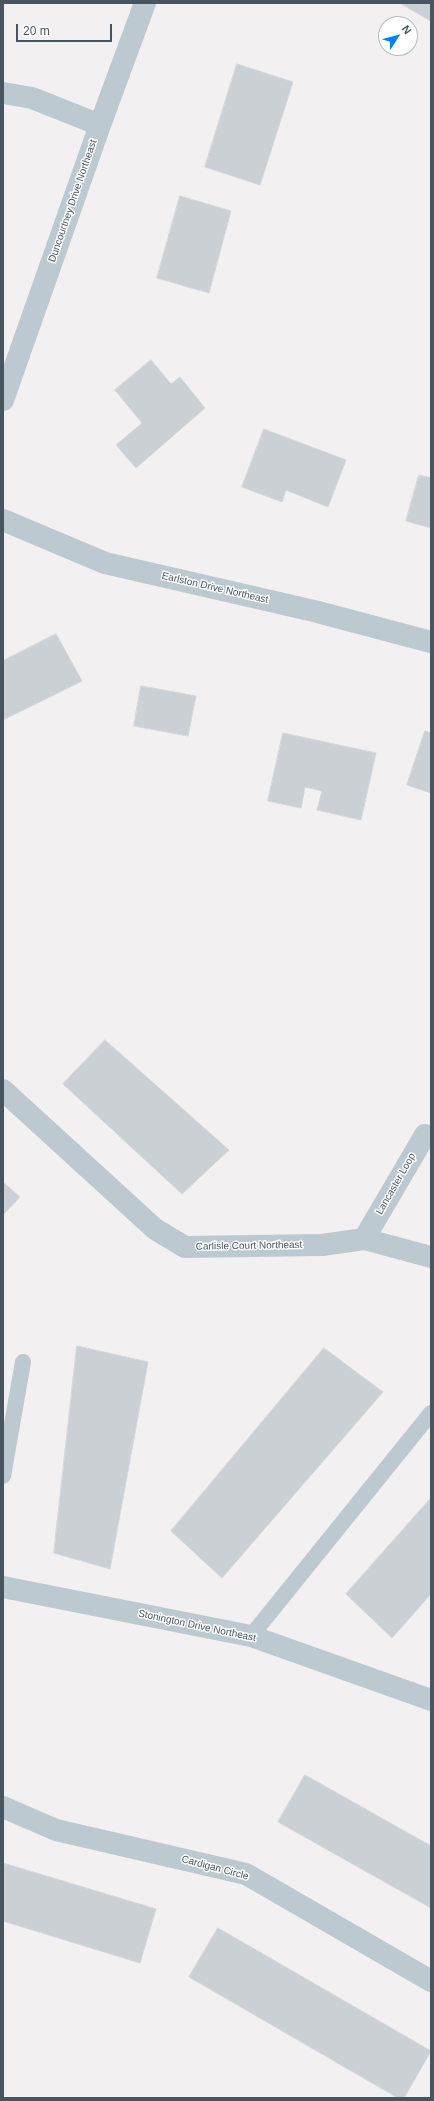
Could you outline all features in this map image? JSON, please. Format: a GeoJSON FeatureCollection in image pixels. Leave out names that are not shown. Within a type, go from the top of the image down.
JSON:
{"type":"FeatureCollection","features":[{"type":"Feature","properties":{"kind":"street","name":"Duncourtney Drive Northeast"},"geometry":{"type":"LineString","coordinates":[[3,400],[100,125],[145,3]]}},
{"type":"Feature","properties":{"kind":"street"},"geometry":{"type":"LineString","coordinates":[[3,94],[32,98],[100,125]]}},
{"type":"Feature","properties":{"kind":"street","name":"Earlston Drive Northeast"},"geometry":{"type":"LineString","coordinates":[[3,520],[105,563],[314,611],[431,642]]}},
{"type":"Feature","properties":{"kind":"street","name":"Carlisle Court Northeast"},"geometry":{"type":"LineString","coordinates":[[3,1090],[155,1229],[185,1247],[322,1245],[364,1239],[431,1257]]}},
{"type":"Feature","properties":{"kind":"street","name":"Lancaster Loop"},"geometry":{"type":"LineString","coordinates":[[364,1239],[425,1135],[431,1136]]}},
{"type":"Feature","properties":{"kind":"street","name":"Stonington Drive Northeast"},"geometry":{"type":"LineString","coordinates":[[3,1587],[251,1636],[431,1700]]}},
{"type":"Feature","properties":{"kind":"street","name":"Cardigan Circle"},"geometry":{"type":"LineString","coordinates":[[3,1807],[56,1830],[246,1874],[431,1981]]}},
{"type":"Feature","properties":{"kind":"lane"},"geometry":{"type":"LineString","coordinates":[[3,1476],[23,1362]]}},
{"type":"Feature","properties":{"kind":"lane"},"geometry":{"type":"LineString","coordinates":[[251,1636],[431,1413]]}},
{"type":"Feature","properties":{"kind":"building"},"geometry":{"type":"Polygon","coordinates":[[[400,3],[431,3],[431,21],[400,3]]]}},
{"type":"Feature","properties":{"kind":"building"},"geometry":{"type":"Polygon","coordinates":[[[237,64],[293,82],[260,185],[205,167],[237,64]]]}},
{"type":"Feature","properties":{"kind":"building"},"geometry":{"type":"Polygon","coordinates":[[[180,196],[231,211],[209,293],[157,278],[180,196]]]}},
{"type":"Feature","properties":{"kind":"building"},"geometry":{"type":"Polygon","coordinates":[[[151,360],[171,384],[180,377],[205,408],[136,468],[116,445],[142,423],[115,390],[151,360]]]}},
{"type":"Feature","properties":{"kind":"building"},"geometry":{"type":"Polygon","coordinates":[[[264,429],[346,460],[328,507],[286,490],[282,502],[242,487],[264,429]]]}},
{"type":"Feature","properties":{"kind":"building"},"geometry":{"type":"Polygon","coordinates":[[[419,475],[431,478],[431,528],[406,521],[419,475]]]}},
{"type":"Feature","properties":{"kind":"building"},"geometry":{"type":"Polygon","coordinates":[[[56,634],[82,681],[3,720],[3,661],[56,634]]]}},
{"type":"Feature","properties":{"kind":"building"},"geometry":{"type":"Polygon","coordinates":[[[141,686],[196,696],[188,736],[134,726],[141,686]]]}},
{"type":"Feature","properties":{"kind":"building"},"geometry":{"type":"Polygon","coordinates":[[[425,731],[431,733],[431,793],[407,785],[425,731]]]}},
{"type":"Feature","properties":{"kind":"building"},"geometry":{"type":"Polygon","coordinates":[[[283,733],[376,753],[361,820],[317,810],[322,791],[305,787],[301,808],[268,801],[283,733]]]}},
{"type":"Feature","properties":{"kind":"building"},"geometry":{"type":"Polygon","coordinates":[[[105,1040],[229,1150],[182,1194],[63,1084],[105,1040]]]}},
{"type":"Feature","properties":{"kind":"building"},"geometry":{"type":"Polygon","coordinates":[[[3,1182],[20,1197],[3,1215],[3,1182]]]}},
{"type":"Feature","properties":{"kind":"building"},"geometry":{"type":"Polygon","coordinates":[[[77,1346],[148,1362],[110,1569],[54,1553],[77,1346]]]}},
{"type":"Feature","properties":{"kind":"building"},"geometry":{"type":"Polygon","coordinates":[[[324,1348],[383,1392],[222,1578],[171,1531],[324,1348]]]}},
{"type":"Feature","properties":{"kind":"building"},"geometry":{"type":"Polygon","coordinates":[[[431,1498],[431,1594],[392,1638],[346,1594],[431,1498]]]}},
{"type":"Feature","properties":{"kind":"building"},"geometry":{"type":"Polygon","coordinates":[[[305,1775],[431,1846],[431,1908],[278,1822],[305,1775]]]}},
{"type":"Feature","properties":{"kind":"building"},"geometry":{"type":"Polygon","coordinates":[[[3,1863],[156,1909],[140,1963],[3,1921],[3,1863]]]}},
{"type":"Feature","properties":{"kind":"building"},"geometry":{"type":"Polygon","coordinates":[[[218,1928],[431,2051],[404,2098],[398,2098],[189,1977],[218,1928]]]}}]}
